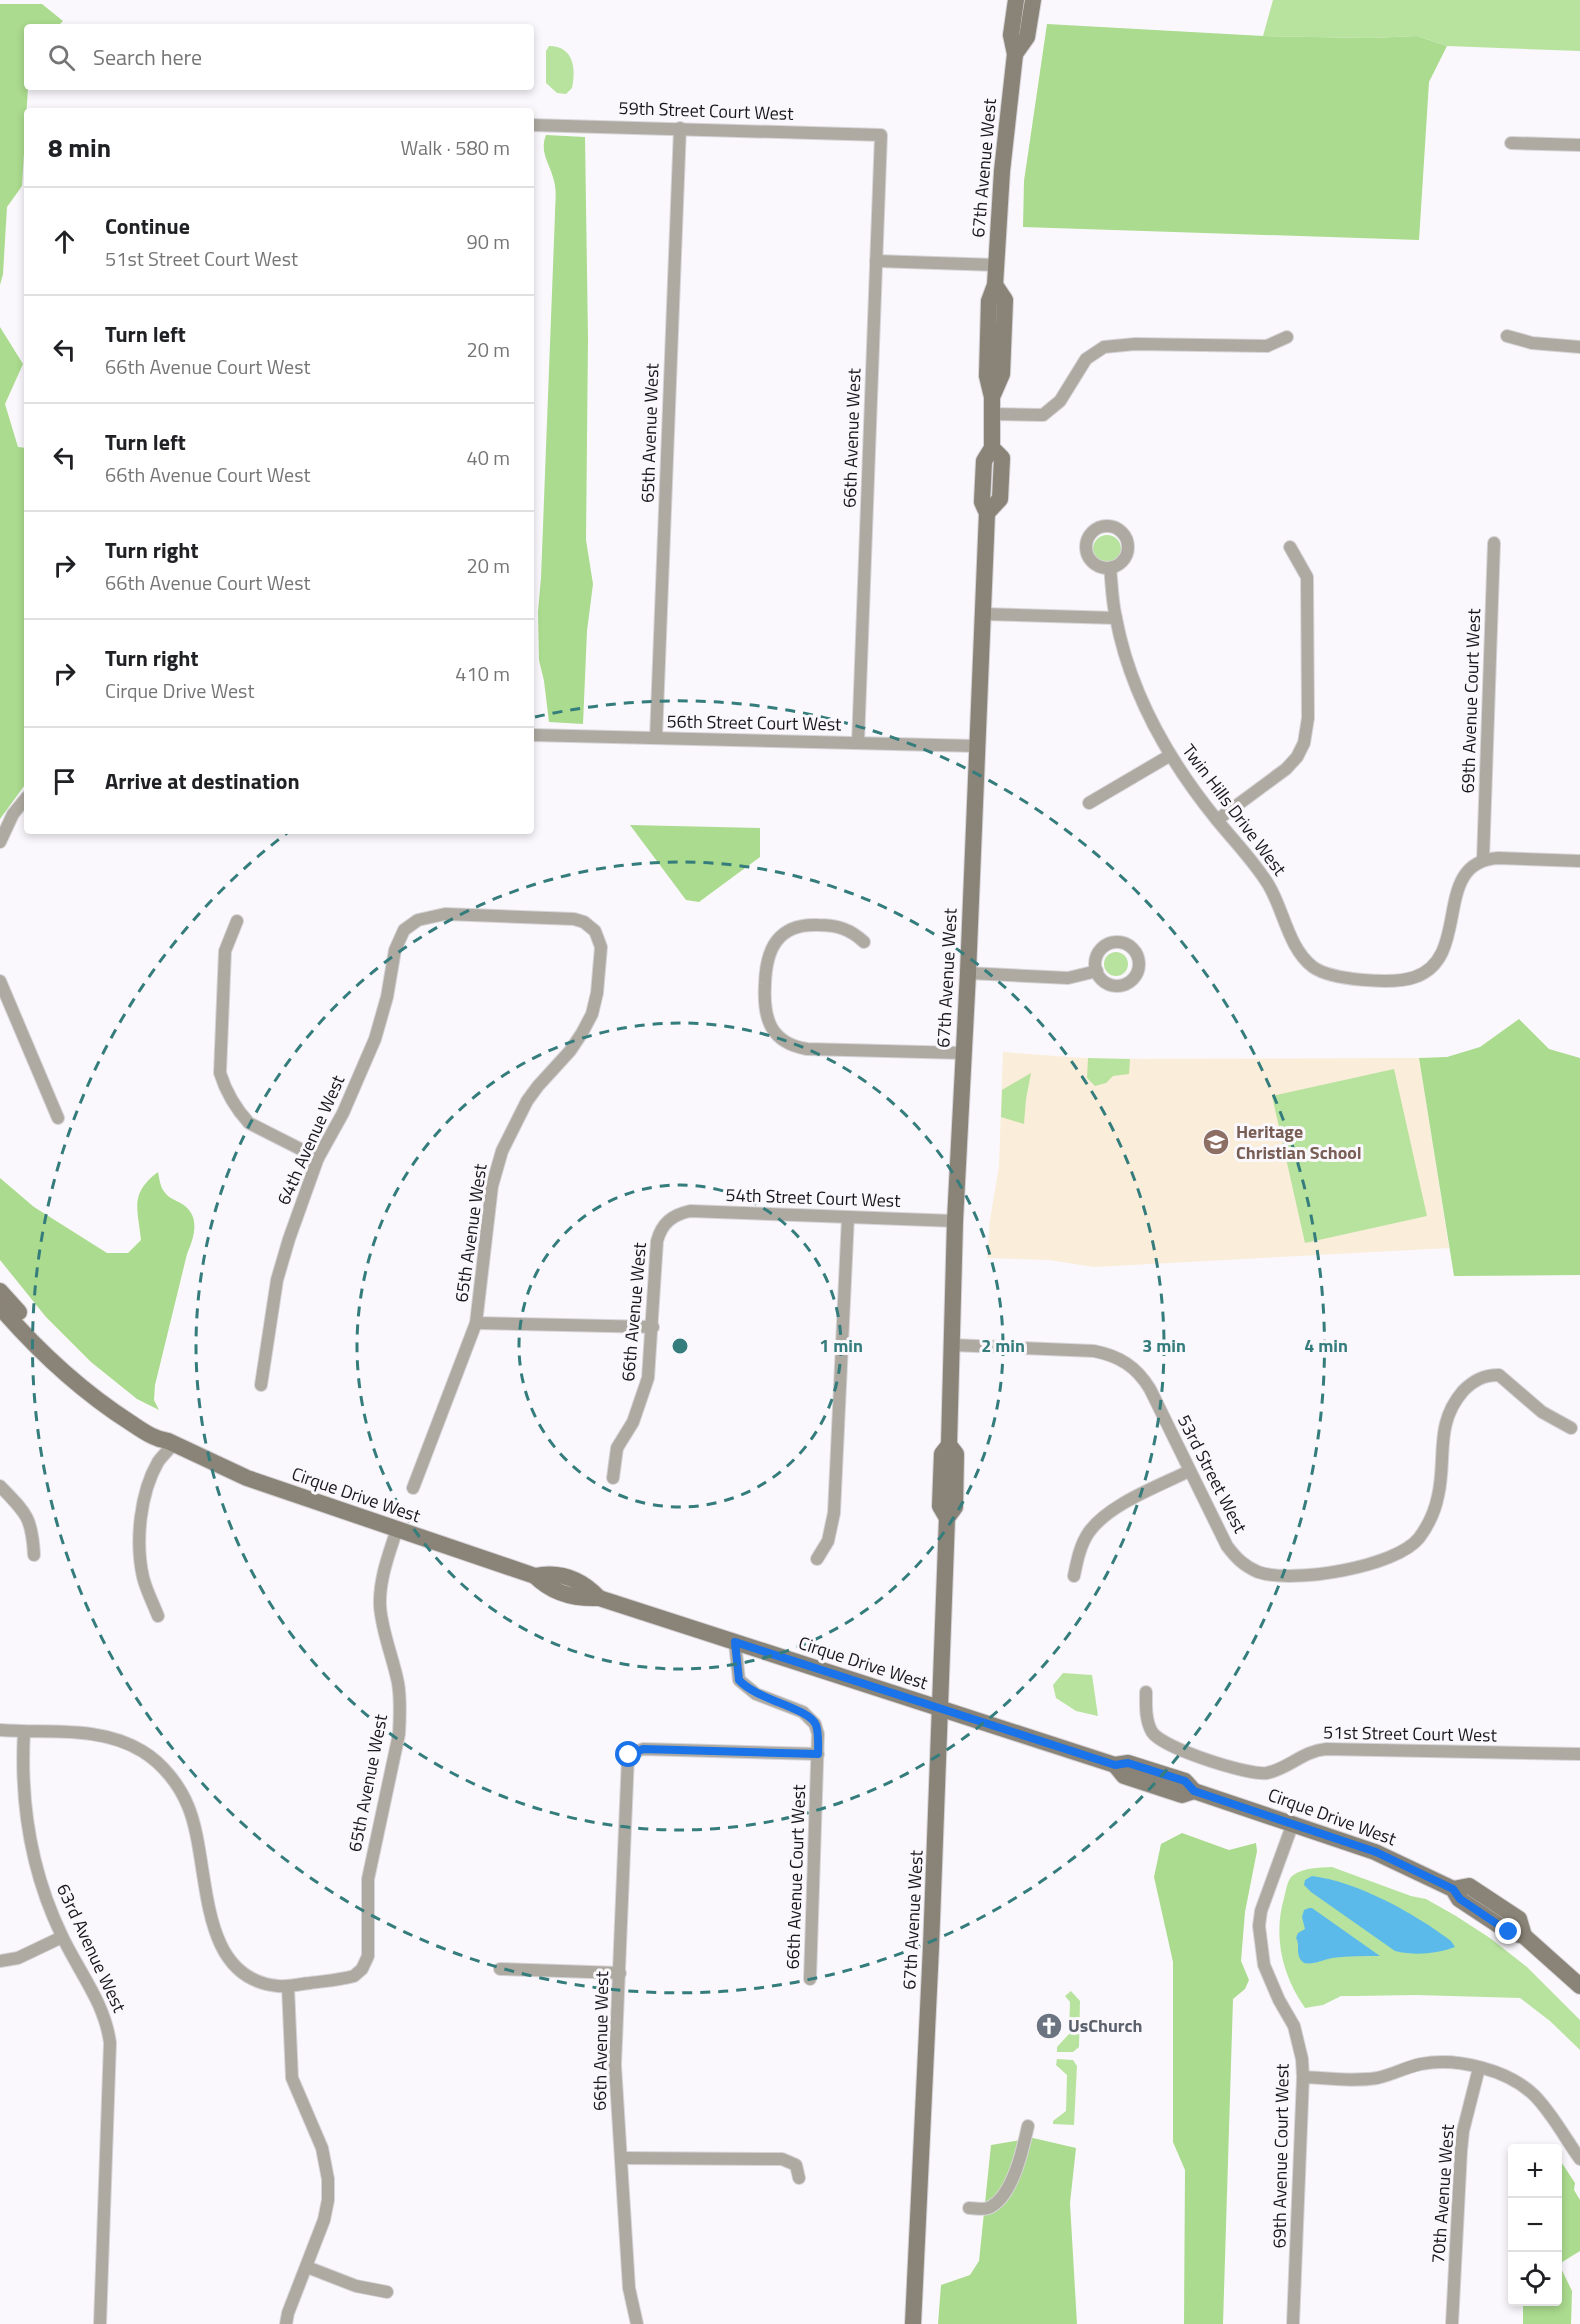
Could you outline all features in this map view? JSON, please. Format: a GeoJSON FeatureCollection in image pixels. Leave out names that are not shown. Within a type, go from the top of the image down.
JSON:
{"type":"FeatureCollection","features":[{"type":"Feature","properties":{"kind":"street","name":"67th Avenue West"},"geometry":{"type":"LineString","coordinates":[[913,2324],[941,1708],[947,1518],[940,1506],[942,1454],[949,1445],[955,1221],[987,513],[982,502],[984,461],[992,448],[992,397],[1002,374],[1005,300],[995,285],[1002,171],[1015,54],[1011,34],[1016,0]]}},
{"type":"Feature","properties":{"kind":"street","name":"67th Avenue West"},"geometry":{"type":"LineString","coordinates":[[1015,54],[1027,37],[1033,0]]}},
{"type":"Feature","properties":{"kind":"street","name":"59th Street Court West"},"geometry":{"type":"LineString","coordinates":[[534,125],[881,135]]}},
{"type":"Feature","properties":{"kind":"street","name":"65th Avenue West"},"geometry":{"type":"LineString","coordinates":[[656,738],[680,128]]}},
{"type":"Feature","properties":{"kind":"street","name":"66th Avenue West"},"geometry":{"type":"LineString","coordinates":[[858,743],[881,135]]}},
{"type":"Feature","properties":{"kind":"street"},"geometry":{"type":"LineString","coordinates":[[1511,143],[1580,145]]}},
{"type":"Feature","properties":{"kind":"street"},"geometry":{"type":"LineString","coordinates":[[876,261],[996,265]]}},
{"type":"Feature","properties":{"kind":"street"},"geometry":{"type":"LineString","coordinates":[[1507,336],[1532,343],[1580,347]]}},
{"type":"Feature","properties":{"kind":"street"},"geometry":{"type":"LineString","coordinates":[[991,414],[1043,415],[1060,401],[1086,359],[1104,347],[1135,344],[1267,346],[1287,337]]}},
{"type":"Feature","properties":{"kind":"street","name":"69th Avenue Court West"},"geometry":{"type":"LineString","coordinates":[[1483,860],[1494,543]]}},
{"type":"Feature","properties":{"kind":"street"},"geometry":{"type":"LineString","coordinates":[[1217,820],[1286,769],[1297,757],[1304,743],[1308,718],[1307,577],[1290,547]]}},
{"type":"Feature","properties":{"kind":"street","name":"Twin Hills Drive West"},"geometry":{"type":"LineString","coordinates":[[1110,568],[1116,618],[1139,693],[1169,756],[1268,884],[1280,906],[1298,950],[1313,967],[1326,974],[1340,977],[1407,980],[1432,968],[1443,952],[1462,878],[1470,867],[1483,860]]}},
{"type":"Feature","properties":{"kind":"street"},"geometry":{"type":"LineString","coordinates":[[981,614],[1116,618]]}},
{"type":"Feature","properties":{"kind":"street","name":"56th Street Court West"},"geometry":{"type":"LineString","coordinates":[[534,735],[976,746]]}},
{"type":"Feature","properties":{"kind":"street"},"geometry":{"type":"LineString","coordinates":[[1089,803],[1169,756]]}},
{"type":"Feature","properties":{"kind":"street"},"geometry":{"type":"LineString","coordinates":[[0,842],[13,814],[24,801]]}},
{"type":"Feature","properties":{"kind":"street"},"geometry":{"type":"LineString","coordinates":[[1483,860],[1510,858],[1580,861]]}},
{"type":"Feature","properties":{"kind":"street","name":"64th Avenue West"},"geometry":{"type":"LineString","coordinates":[[261,1385],[277,1280],[300,1203],[318,1158],[343,1113],[375,1039],[387,997],[398,940],[404,930],[418,920],[445,914],[574,919],[584,922],[595,931]]}},
{"type":"Feature","properties":{"kind":"street"},"geometry":{"type":"LineString","coordinates":[[237,921],[228,940],[224,964],[220,1073],[224,1085],[249,1123],[318,1158]]}},
{"type":"Feature","properties":{"kind":"street"},"geometry":{"type":"LineString","coordinates":[[864,942],[855,933],[844,928],[820,925],[798,926],[778,939],[767,959],[764,1005],[766,1017],[779,1037],[788,1044],[807,1049],[962,1053]]}},
{"type":"Feature","properties":{"kind":"street","name":"65th Avenue West"},"geometry":{"type":"LineString","coordinates":[[413,1488],[476,1323],[496,1168],[509,1134],[527,1101],[537,1086],[570,1051],[592,1014],[597,993],[601,947],[595,931]]}},
{"type":"Feature","properties":{"kind":"street"},"geometry":{"type":"LineString","coordinates":[[968,973],[1068,978],[1097,971]]}},
{"type":"Feature","properties":{"kind":"street"},"geometry":{"type":"LineString","coordinates":[[0,981],[58,1118]]}},
{"type":"Feature","properties":{"kind":"street","name":"54th Street Court West"},"geometry":{"type":"LineString","coordinates":[[671,1218],[690,1211],[955,1221]]}},
{"type":"Feature","properties":{"kind":"street"},"geometry":{"type":"LineString","coordinates":[[817,1559],[828,1541],[834,1518],[848,1217]]}},
{"type":"Feature","properties":{"kind":"street","name":"66th Avenue West"},"geometry":{"type":"LineString","coordinates":[[613,1478],[617,1448],[633,1422],[644,1393],[651,1363],[657,1241],[671,1218]]}},
{"type":"Feature","properties":{"kind":"street","name":"Cirque Drive West"},"geometry":{"type":"LineString","coordinates":[[0,1291],[51,1346],[72,1365],[116,1400],[163,1430],[171,1443]]}},
{"type":"Feature","properties":{"kind":"street","name":"Cirque Drive West"},"geometry":{"type":"LineString","coordinates":[[0,1307],[46,1357],[88,1393],[158,1440],[171,1443],[247,1478],[535,1576],[546,1587],[581,1599],[599,1598],[1115,1765],[1124,1776],[1182,1795],[1194,1791],[1376,1852],[1453,1889],[1460,1899],[1509,1932],[1524,1936],[1580,1986]]}},
{"type":"Feature","properties":{"kind":"street"},"geometry":{"type":"LineString","coordinates":[[476,1323],[653,1327]]}},
{"type":"Feature","properties":{"kind":"street","name":"53rd Street West"},"geometry":{"type":"LineString","coordinates":[[952,1345],[1100,1352],[1128,1363],[1144,1379],[1219,1532],[1236,1558],[1260,1572],[1301,1576],[1359,1566],[1393,1556],[1410,1547],[1428,1525],[1438,1495],[1443,1433],[1449,1413],[1455,1401],[1475,1381],[1484,1376],[1499,1375],[1542,1412],[1571,1428]]}},
{"type":"Feature","properties":{"kind":"street"},"geometry":{"type":"LineString","coordinates":[[158,1616],[140,1563],[143,1509],[145,1495],[158,1462],[171,1443]]}},
{"type":"Feature","properties":{"kind":"street"},"geometry":{"type":"LineString","coordinates":[[1074,1576],[1082,1544],[1094,1526],[1127,1502],[1190,1471]]}},
{"type":"Feature","properties":{"kind":"street"},"geometry":{"type":"LineString","coordinates":[[0,1486],[29,1519],[34,1555]]}},
{"type":"Feature","properties":{"kind":"street","name":"65th Avenue West"},"geometry":{"type":"LineString","coordinates":[[288,1987],[354,1976],[362,1969],[369,1956],[368,1879],[399,1734],[401,1713],[397,1680],[383,1628],[380,1606],[381,1584],[397,1529]]}},
{"type":"Feature","properties":{"kind":"street","name":"66th Avenue Court West"},"geometry":{"type":"LineString","coordinates":[[735,1642],[739,1680],[756,1694],[803,1712],[810,1717],[818,1734],[810,1979]]}},
{"type":"Feature","properties":{"kind":"street","name":"51st Street Court West"},"geometry":{"type":"LineString","coordinates":[[1146,1692],[1149,1725],[1151,1731],[1161,1741],[1254,1773],[1270,1772],[1304,1754],[1326,1749],[1580,1754]]}},
{"type":"Feature","properties":{"kind":"street"},"geometry":{"type":"LineString","coordinates":[[0,1730],[88,1733],[106,1736],[123,1741],[150,1757],[165,1770],[178,1786],[188,1804],[194,1824],[213,1925],[221,1949],[228,1959],[252,1979],[270,1985],[288,1987],[292,2078],[322,2148],[328,2179],[328,2200],[324,2220],[286,2324]]}},
{"type":"Feature","properties":{"kind":"street","name":"63rd Avenue West"},"geometry":{"type":"LineString","coordinates":[[24,1732],[23,1788],[30,1839],[43,1889],[62,1937],[104,2015],[110,2043],[100,2324]]}},
{"type":"Feature","properties":{"kind":"street","name":"66th Avenue West"},"geometry":{"type":"LineString","coordinates":[[637,2324],[629,2288],[615,2066],[628,1757],[643,1749],[818,1754]]}},
{"type":"Feature","properties":{"kind":"street","name":"69th Avenue Court West"},"geometry":{"type":"LineString","coordinates":[[1293,1823],[1261,1911],[1259,1926],[1264,1965],[1279,2000],[1294,2026],[1299,2041],[1304,2077],[1293,2324]]}},
{"type":"Feature","properties":{"kind":"street"},"geometry":{"type":"LineString","coordinates":[[0,1961],[27,1955],[62,1937]]}},
{"type":"Feature","properties":{"kind":"street"},"geometry":{"type":"LineString","coordinates":[[500,1969],[620,1973]]}},
{"type":"Feature","properties":{"kind":"street"},"geometry":{"type":"LineString","coordinates":[[1304,2077],[1379,2078],[1406,2068],[1433,2062],[1455,2063],[1479,2068],[1513,2080],[1534,2095],[1580,2159]]}},
{"type":"Feature","properties":{"kind":"street","name":"70th Avenue West"},"geometry":{"type":"LineString","coordinates":[[1452,2324],[1463,2131],[1479,2068]]}},
{"type":"Feature","properties":{"kind":"street"},"geometry":{"type":"LineString","coordinates":[[969,2208],[987,2209],[998,2201],[1008,2187],[1017,2166],[1028,2126]]}},
{"type":"Feature","properties":{"kind":"street"},"geometry":{"type":"LineString","coordinates":[[621,2158],[782,2159],[795,2164],[799,2178]]}},
{"type":"Feature","properties":{"kind":"street"},"geometry":{"type":"LineString","coordinates":[[307,2267],[356,2286],[387,2292]]}},
{"type":"Feature","properties":{"kind":"shaded area","name":"Heritage Christian School"},"geometry":{"type":"Polygon","coordinates":[[[1003,1052],[1096,1059],[1419,1058],[1449,1248],[1094,1267],[1049,1260],[987,1258],[990,1220],[999,1166],[1003,1052]]]}},
{"type":"Feature","properties":{"kind":"green space"},"geometry":{"type":"Polygon","coordinates":[[[1273,0],[1580,0],[1580,51],[1447,46],[1417,36],[1370,38],[1263,36],[1273,0]]]}},
{"type":"Feature","properties":{"kind":"green space"},"geometry":{"type":"Polygon","coordinates":[[[0,4],[42,4],[63,21],[60,24],[24,24],[24,90],[28,90],[27,108],[24,108],[22,186],[7,207],[3,274],[0,285],[0,4]]]}},
{"type":"Feature","properties":{"kind":"green space"},"geometry":{"type":"Polygon","coordinates":[[[1047,24],[1263,36],[1370,38],[1417,36],[1447,46],[1429,82],[1419,240],[1023,227],[1024,181],[1047,24]]]}},
{"type":"Feature","properties":{"kind":"green space"},"geometry":{"type":"Polygon","coordinates":[[[549,46],[564,50],[571,60],[574,73],[572,88],[566,94],[557,93],[546,83],[546,51],[549,46]]]}},
{"type":"Feature","properties":{"kind":"green space"},"geometry":{"type":"Polygon","coordinates":[[[546,135],[585,137],[588,338],[586,540],[593,584],[587,631],[583,724],[549,722],[539,660],[538,612],[556,198],[554,181],[544,153],[546,135]]]}},
{"type":"Feature","properties":{"kind":"green space"},"geometry":{"type":"Polygon","coordinates":[[[0,327],[23,364],[5,404],[18,447],[24,448],[24,786],[0,819],[0,327]]]}},
{"type":"Feature","properties":{"kind":"green space"},"geometry":{"type":"Polygon","coordinates":[[[1107,535],[1117,539],[1121,549],[1117,559],[1107,563],[1097,559],[1093,549],[1097,539],[1107,535]]]}},
{"type":"Feature","properties":{"kind":"green space"},"geometry":{"type":"Polygon","coordinates":[[[630,825],[760,828],[760,857],[699,902],[686,900],[630,825]]]}},
{"type":"Feature","properties":{"kind":"green space"},"geometry":{"type":"Polygon","coordinates":[[[1116,952],[1125,955],[1128,964],[1125,973],[1116,976],[1107,973],[1104,964],[1107,955],[1116,952]]]}},
{"type":"Feature","properties":{"kind":"green space"},"geometry":{"type":"Polygon","coordinates":[[[1519,1019],[1549,1049],[1580,1058],[1580,1275],[1454,1276],[1419,1058],[1447,1057],[1480,1047],[1519,1019]]]}},
{"type":"Feature","properties":{"kind":"green space"},"geometry":{"type":"Polygon","coordinates":[[[1088,1058],[1130,1059],[1129,1074],[1113,1076],[1106,1083],[1095,1086],[1087,1078],[1088,1058]]]}},
{"type":"Feature","properties":{"kind":"green space"},"geometry":{"type":"Polygon","coordinates":[[[1394,1069],[1427,1216],[1305,1243],[1272,1096],[1394,1069]]]}},
{"type":"Feature","properties":{"kind":"green space"},"geometry":{"type":"Polygon","coordinates":[[[1031,1073],[1024,1124],[1001,1117],[1002,1090],[1031,1073]]]}},
{"type":"Feature","properties":{"kind":"green space"},"geometry":{"type":"Polygon","coordinates":[[[158,1172],[163,1190],[190,1211],[194,1223],[193,1236],[155,1385],[154,1400],[159,1410],[137,1399],[91,1362],[46,1317],[0,1260],[0,1178],[34,1207],[107,1253],[128,1253],[141,1240],[137,1211],[139,1195],[149,1180],[158,1172]]]}},
{"type":"Feature","properties":{"kind":"green space"},"geometry":{"type":"Polygon","coordinates":[[[1063,1673],[1092,1675],[1098,1716],[1076,1711],[1056,1698],[1053,1685],[1063,1673]]]}},
{"type":"Feature","properties":{"kind":"green space"},"geometry":{"type":"Polygon","coordinates":[[[1182,1833],[1229,1850],[1256,1843],[1257,1851],[1245,1912],[1241,1961],[1249,1980],[1245,1989],[1233,1999],[1223,2324],[1184,2324],[1185,2170],[1173,2142],[1173,1962],[1154,1877],[1161,1844],[1182,1833]]]}},
{"type":"Feature","properties":{"kind":"green space"},"geometry":{"type":"Polygon","coordinates":[[[1332,1867],[1411,1896],[1426,1899],[1490,1938],[1527,1967],[1580,2020],[1580,2050],[1550,2021],[1520,1998],[1416,1995],[1341,1996],[1323,2005],[1305,2008],[1285,1969],[1279,1927],[1281,1913],[1287,1886],[1292,1876],[1306,1869],[1332,1867]]]}},
{"type":"Feature","properties":{"kind":"green space"},"geometry":{"type":"Polygon","coordinates":[[[1071,1991],[1080,2001],[1079,2047],[1073,2052],[1057,2052],[1057,2047],[1069,2034],[1070,2002],[1065,1996],[1071,1991]]]}},
{"type":"Feature","properties":{"kind":"green space"},"geometry":{"type":"Polygon","coordinates":[[[1057,2059],[1073,2060],[1077,2066],[1074,2125],[1053,2124],[1053,2121],[1066,2111],[1067,2075],[1056,2065],[1057,2059]]]}},
{"type":"Feature","properties":{"kind":"green space"},"geometry":{"type":"Polygon","coordinates":[[[1033,2138],[1076,2148],[1070,2203],[1077,2324],[938,2324],[941,2285],[970,2275],[979,2261],[991,2145],[1033,2138]]]}},
{"type":"Feature","properties":{"kind":"green space"},"geometry":{"type":"Polygon","coordinates":[[[1562,2163],[1575,2183],[1574,2190],[1580,2200],[1580,2251],[1562,2262],[1562,2163]]]}},
{"type":"Feature","properties":{"kind":"green space"},"geometry":{"type":"Polygon","coordinates":[[[1562,2270],[1572,2291],[1571,2324],[1523,2324],[1523,2306],[1562,2306],[1562,2270]]]}},
{"type":"Feature","properties":{"kind":"water"},"geometry":{"type":"Polygon","coordinates":[[[1312,1876],[1330,1879],[1385,1900],[1436,1930],[1451,1941],[1455,1947],[1425,1954],[1395,1951],[1311,1892],[1304,1885],[1305,1880],[1312,1876]]]}},
{"type":"Feature","properties":{"kind":"water"},"geometry":{"type":"Polygon","coordinates":[[[1309,1908],[1380,1956],[1338,1957],[1315,1963],[1304,1963],[1298,1954],[1296,1938],[1298,1933],[1305,1929],[1302,1917],[1304,1910],[1309,1908]]]}},
{"type":"Feature","properties":{"kind":"place","name":"Heritage Christian School"},"geometry":{"type":"Point","coordinates":[1216,1142]}},
{"type":"Feature","properties":{"kind":"place","name":"UsChurch"},"geometry":{"type":"Point","coordinates":[1049,2026]}},
{"type":"Feature","properties":{"kind":"route"},"geometry":{"type":"LineString","coordinates":[[629,1755],[643,1749],[818,1754],[818,1734],[810,1717],[803,1712],[756,1694],[739,1680],[736,1671],[735,1642],[1115,1765],[1128,1763],[1185,1781],[1194,1791],[1347,1841],[1428,1875],[1453,1889],[1460,1899],[1509,1932]]}}]}
